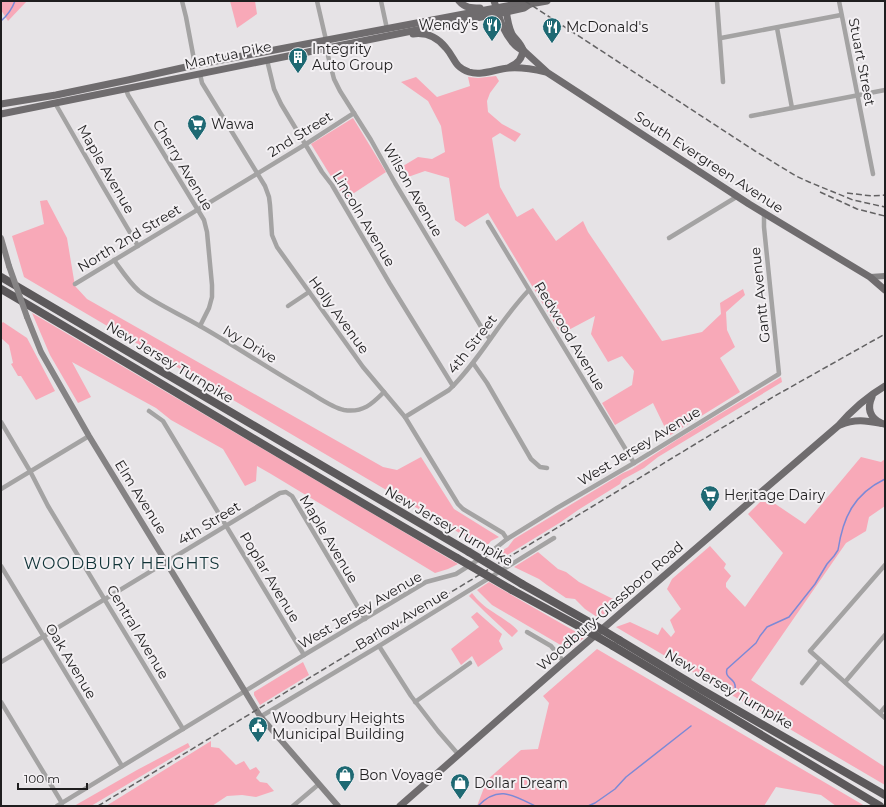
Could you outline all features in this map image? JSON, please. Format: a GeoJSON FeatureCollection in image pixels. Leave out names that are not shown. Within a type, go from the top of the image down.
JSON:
{"type":"FeatureCollection","features":[{"type":"Feature","properties":{"kind":"highway","name":"New Jersey Turnpike"},"geometry":{"type":"LineString","coordinates":[[1,277],[522,584],[620,640],[702,690],[885,795]]}},
{"type":"Feature","properties":{"kind":"highway","name":"New Jersey Turnpike"},"geometry":{"type":"LineString","coordinates":[[1,289],[118,357],[350,496],[512,590],[613,646],[880,806]]}},
{"type":"Feature","properties":{"kind":"main road"},"geometry":{"type":"LineString","coordinates":[[459,1],[468,8],[495,8]]}},
{"type":"Feature","properties":{"kind":"main road","name":"Mantua Pike"},"geometry":{"type":"LineString","coordinates":[[1,114],[267,60],[387,29],[495,8],[524,8],[530,4],[547,1]]}},
{"type":"Feature","properties":{"kind":"main road","name":"Mantua Pike"},"geometry":{"type":"LineString","coordinates":[[1,104],[78,90],[195,65],[326,44],[366,40],[495,8]]}},
{"type":"Feature","properties":{"kind":"main road","name":"South Evergreen Avenue"},"geometry":{"type":"LineString","coordinates":[[495,8],[502,26],[509,38],[519,49],[523,50],[548,73],[764,213],[870,277],[885,290]]}},
{"type":"Feature","properties":{"kind":"main road","name":"South Evergreen Avenue"},"geometry":{"type":"LineString","coordinates":[[506,9],[510,30],[522,46],[523,50]]}},
{"type":"Feature","properties":{"kind":"main road"},"geometry":{"type":"LineString","coordinates":[[366,40],[376,42],[414,34],[426,34],[439,41],[446,48],[453,61],[459,67],[468,72],[481,73],[508,68],[529,68],[548,73]]}},
{"type":"Feature","properties":{"kind":"main road"},"geometry":{"type":"LineString","coordinates":[[508,68],[519,62],[522,57],[523,50]]}},
{"type":"Feature","properties":{"kind":"main road","name":"Elm Avenue"},"geometry":{"type":"LineString","coordinates":[[1,238],[9,266],[41,352],[89,436],[260,717],[338,806]]}},
{"type":"Feature","properties":{"kind":"main road"},"geometry":{"type":"LineString","coordinates":[[870,277],[885,276]]}},
{"type":"Feature","properties":{"kind":"main road","name":"Woodbury-Glassboro Road"},"geometry":{"type":"LineString","coordinates":[[400,806],[564,662],[838,426],[845,418],[884,386]]}},
{"type":"Feature","properties":{"kind":"main road"},"geometry":{"type":"LineString","coordinates":[[873,395],[869,403],[870,412],[876,420],[884,424]]}},
{"type":"Feature","properties":{"kind":"main road","name":"Woodbury-Glassboro Road"},"geometry":{"type":"LineString","coordinates":[[838,426],[849,422],[862,420],[884,424]]}},
{"type":"Feature","properties":{"kind":"street"},"geometry":{"type":"LineString","coordinates":[[182,1],[195,65]]}},
{"type":"Feature","properties":{"kind":"street","name":"Wilson Avenue"},"geometry":{"type":"LineString","coordinates":[[318,1],[334,79],[339,90],[371,140],[398,188],[483,330],[490,339]]}},
{"type":"Feature","properties":{"kind":"street"},"geometry":{"type":"LineString","coordinates":[[382,1],[387,29]]}},
{"type":"Feature","properties":{"kind":"street"},"geometry":{"type":"LineString","coordinates":[[718,1],[723,82]]}},
{"type":"Feature","properties":{"kind":"street","name":"Stuart Street"},"geometry":{"type":"LineString","coordinates":[[839,1],[873,174]]}},
{"type":"Feature","properties":{"kind":"street"},"geometry":{"type":"LineString","coordinates":[[720,38],[841,15]]}},
{"type":"Feature","properties":{"kind":"street"},"geometry":{"type":"LineString","coordinates":[[777,28],[792,108]]}},
{"type":"Feature","properties":{"kind":"street","name":"Lincoln Avenue"},"geometry":{"type":"LineString","coordinates":[[267,60],[274,89],[281,104],[453,386]]}},
{"type":"Feature","properties":{"kind":"street","name":"Holly Avenue"},"geometry":{"type":"LineString","coordinates":[[200,74],[202,83],[265,186],[268,197],[272,235],[277,246],[363,367],[405,417],[458,504],[503,532],[507,539]]}},
{"type":"Feature","properties":{"kind":"street","name":"Cherry Avenue"},"geometry":{"type":"LineString","coordinates":[[126,89],[128,95],[204,220],[207,232],[212,297],[209,308],[200,326]]}},
{"type":"Feature","properties":{"kind":"street"},"geometry":{"type":"LineString","coordinates":[[752,116],[885,90]]}},
{"type":"Feature","properties":{"kind":"street","name":"Maple Avenue"},"geometry":{"type":"LineString","coordinates":[[55,103],[105,192],[138,246]]}},
{"type":"Feature","properties":{"kind":"street","name":"2nd Street"},"geometry":{"type":"LineString","coordinates":[[256,173],[306,144],[354,113]]}},
{"type":"Feature","properties":{"kind":"street","name":"North 2nd Street"},"geometry":{"type":"LineString","coordinates":[[75,284],[198,210],[256,173]]}},
{"type":"Feature","properties":{"kind":"street"},"geometry":{"type":"LineString","coordinates":[[669,238],[738,196]]}},
{"type":"Feature","properties":{"kind":"street","name":"Gantt Avenue"},"geometry":{"type":"LineString","coordinates":[[764,213],[764,227],[779,374]]}},
{"type":"Feature","properties":{"kind":"street","name":"Redwood Avenue"},"geometry":{"type":"LineString","coordinates":[[488,222],[634,463]]}},
{"type":"Feature","properties":{"kind":"street","name":"Ivy Drive"},"geometry":{"type":"LineString","coordinates":[[114,260],[124,274],[149,298],[200,326],[288,380],[336,407],[352,410],[365,408],[374,402],[384,392]]}},
{"type":"Feature","properties":{"kind":"street","name":"4th Street"},"geometry":{"type":"LineString","coordinates":[[405,417],[453,386],[473,363],[521,298],[529,290]]}},
{"type":"Feature","properties":{"kind":"street"},"geometry":{"type":"LineString","coordinates":[[288,306],[309,292]]}},
{"type":"Feature","properties":{"kind":"street"},"geometry":{"type":"LineString","coordinates":[[473,363],[487,383],[531,459],[540,466],[547,468]]}},
{"type":"Feature","properties":{"kind":"street","name":"West Jersey Avenue"},"geometry":{"type":"LineString","coordinates":[[60,805],[426,582],[456,574],[492,551],[507,539],[557,508],[634,463],[779,374]]}},
{"type":"Feature","properties":{"kind":"street","name":"Poplar Avenue"},"geometry":{"type":"LineString","coordinates":[[149,411],[163,421],[304,655]]}},
{"type":"Feature","properties":{"kind":"street","name":"Central Avenue"},"geometry":{"type":"LineString","coordinates":[[1,422],[30,471],[48,506],[183,729]]}},
{"type":"Feature","properties":{"kind":"street"},"geometry":{"type":"LineString","coordinates":[[1,489],[89,436]]}},
{"type":"Feature","properties":{"kind":"street","name":"Maple Avenue"},"geometry":{"type":"LineString","coordinates":[[286,492],[292,496],[365,619]]}},
{"type":"Feature","properties":{"kind":"street","name":"4th Street"},"geometry":{"type":"LineString","coordinates":[[1,662],[280,493],[286,492]]}},
{"type":"Feature","properties":{"kind":"street","name":"Barlow Avenue"},"geometry":{"type":"LineString","coordinates":[[260,717],[379,646],[554,538]]}},
{"type":"Feature","properties":{"kind":"street"},"geometry":{"type":"LineString","coordinates":[[885,565],[810,652],[885,718]]}},
{"type":"Feature","properties":{"kind":"street","name":"Oak Avenue"},"geometry":{"type":"LineString","coordinates":[[1,566],[122,766]]}},
{"type":"Feature","properties":{"kind":"street"},"geometry":{"type":"LineString","coordinates":[[527,632],[551,646],[564,662]]}},
{"type":"Feature","properties":{"kind":"street"},"geometry":{"type":"LineString","coordinates":[[844,682],[885,635]]}},
{"type":"Feature","properties":{"kind":"street"},"geometry":{"type":"LineString","coordinates":[[379,646],[415,702],[458,754]]}},
{"type":"Feature","properties":{"kind":"street"},"geometry":{"type":"LineString","coordinates":[[802,683],[820,661]]}},
{"type":"Feature","properties":{"kind":"street"},"geometry":{"type":"LineString","coordinates":[[415,702],[470,663]]}},
{"type":"Feature","properties":{"kind":"street"},"geometry":{"type":"LineString","coordinates":[[1,702],[60,805]]}},
{"type":"Feature","properties":{"kind":"street"},"geometry":{"type":"LineString","coordinates":[[880,713],[885,707]]}},
{"type":"Feature","properties":{"kind":"street"},"geometry":{"type":"LineString","coordinates":[[294,806],[319,784]]}},
{"type":"Feature","properties":{"kind":"shaded area"},"geometry":{"type":"Polygon","coordinates":[[[1,1],[27,1],[8,21],[1,10],[1,1]]]}},
{"type":"Feature","properties":{"kind":"shaded area"},"geometry":{"type":"Polygon","coordinates":[[[230,1],[255,1],[257,14],[237,28],[230,1]]]}},
{"type":"Feature","properties":{"kind":"shaded area"},"geometry":{"type":"Polygon","coordinates":[[[496,76],[499,81],[490,93],[487,101],[488,112],[502,124],[521,134],[515,142],[500,133],[492,138],[500,187],[517,217],[533,208],[556,241],[583,221],[588,232],[662,341],[702,332],[721,314],[720,303],[743,289],[745,295],[726,312],[727,330],[735,347],[720,358],[740,392],[669,436],[653,403],[615,425],[602,403],[632,385],[634,371],[622,356],[608,362],[591,334],[595,316],[561,334],[488,213],[465,227],[455,220],[449,178],[425,171],[408,177],[398,169],[418,157],[432,159],[445,152],[441,126],[428,101],[401,82],[416,77],[437,97],[470,86],[468,77],[478,78],[496,76]]]}},
{"type":"Feature","properties":{"kind":"shaded area"},"geometry":{"type":"Polygon","coordinates":[[[353,118],[386,172],[345,199],[311,144],[353,118]]]}},
{"type":"Feature","properties":{"kind":"shaded area"},"geometry":{"type":"Polygon","coordinates":[[[47,200],[67,238],[75,286],[87,299],[383,467],[397,470],[421,457],[454,509],[499,537],[491,541],[485,548],[24,277],[12,236],[44,224],[40,201],[47,200]]]}},
{"type":"Feature","properties":{"kind":"shaded area"},"geometry":{"type":"Polygon","coordinates":[[[32,313],[458,564],[435,573],[257,466],[256,481],[245,486],[223,449],[171,420],[156,408],[72,362],[91,397],[78,403],[50,355],[32,313]]]}},
{"type":"Feature","properties":{"kind":"shaded area"},"geometry":{"type":"Polygon","coordinates":[[[3,322],[27,338],[55,391],[36,400],[21,376],[18,376],[11,364],[13,363],[9,345],[1,338],[1,324],[3,322]]]}},
{"type":"Feature","properties":{"kind":"shaded area"},"geometry":{"type":"Polygon","coordinates":[[[781,377],[782,382],[658,457],[644,468],[622,480],[620,484],[561,522],[499,560],[493,556],[508,547],[514,539],[632,469],[678,439],[781,377]]]}},
{"type":"Feature","properties":{"kind":"shaded area"},"geometry":{"type":"Polygon","coordinates":[[[861,457],[881,462],[885,459],[885,506],[869,517],[866,531],[846,543],[751,680],[885,767],[885,785],[616,627],[630,622],[658,635],[662,627],[671,637],[675,632],[670,620],[681,609],[667,589],[672,579],[710,546],[726,564],[724,568],[731,576],[726,583],[726,587],[745,607],[783,553],[748,514],[765,497],[805,524],[861,457]]]}},
{"type":"Feature","properties":{"kind":"shaded area"},"geometry":{"type":"Polygon","coordinates":[[[538,552],[558,569],[566,572],[579,582],[623,604],[600,619],[585,609],[575,599],[566,598],[539,579],[514,567],[538,552]]]}},
{"type":"Feature","properties":{"kind":"shaded area"},"geometry":{"type":"Polygon","coordinates":[[[489,582],[585,637],[572,648],[564,647],[492,605],[477,590],[489,582]]]}},
{"type":"Feature","properties":{"kind":"shaded area"},"geometry":{"type":"Polygon","coordinates":[[[472,593],[484,606],[510,623],[518,631],[512,637],[469,596],[472,593]]]}},
{"type":"Feature","properties":{"kind":"shaded area"},"geometry":{"type":"Polygon","coordinates":[[[477,612],[502,634],[499,641],[503,649],[478,667],[472,656],[461,665],[451,649],[479,627],[471,617],[477,612]]]}},
{"type":"Feature","properties":{"kind":"shaded area"},"geometry":{"type":"Polygon","coordinates":[[[597,649],[865,806],[836,806],[821,795],[776,787],[764,806],[477,806],[487,780],[521,750],[538,749],[549,703],[543,696],[597,649]]]}},
{"type":"Feature","properties":{"kind":"shaded area"},"geometry":{"type":"Polygon","coordinates":[[[303,662],[309,675],[260,705],[254,695],[254,692],[303,662]]]}},
{"type":"Feature","properties":{"kind":"shaded area"},"geometry":{"type":"Polygon","coordinates":[[[211,741],[211,747],[219,748],[236,765],[244,761],[250,770],[256,767],[260,772],[256,778],[260,782],[267,783],[274,791],[256,797],[242,795],[227,796],[212,806],[106,806],[211,741]]]}},
{"type":"Feature","properties":{"kind":"shaded area"},"geometry":{"type":"Polygon","coordinates":[[[188,743],[190,747],[91,806],[74,806],[137,770],[188,743]]]}},
{"type":"Feature","properties":{"kind":"waterway"},"geometry":{"type":"LineString","coordinates":[[1,21],[10,12],[15,1]]}},
{"type":"Feature","properties":{"kind":"waterway"},"geometry":{"type":"LineString","coordinates":[[735,690],[734,683],[727,675],[727,669],[756,643],[767,627],[789,617],[815,584],[827,564],[838,550],[843,527],[858,499],[874,485],[885,479]]}},
{"type":"Feature","properties":{"kind":"waterway"},"geometry":{"type":"LineString","coordinates":[[588,806],[615,789],[626,777],[691,726]]}},
{"type":"Feature","properties":{"kind":"waterway"},"geometry":{"type":"LineString","coordinates":[[478,806],[485,800],[499,794],[506,794],[520,798],[535,806]]}},
{"type":"Feature","properties":{"kind":"railway"},"geometry":{"type":"LineString","coordinates":[[525,1],[755,151],[796,176],[853,200],[885,207]]}},
{"type":"Feature","properties":{"kind":"railway"},"geometry":{"type":"LineString","coordinates":[[820,192],[857,209],[885,216]]}},
{"type":"Feature","properties":{"kind":"railway"},"geometry":{"type":"LineString","coordinates":[[847,193],[872,196],[885,195]]}},
{"type":"Feature","properties":{"kind":"railway"},"geometry":{"type":"LineString","coordinates":[[98,806],[773,397],[885,334]]}},
{"type":"Feature","properties":{"kind":"place","name":"Wendy's"},"geometry":{"type":"Point","coordinates":[492,42]}},
{"type":"Feature","properties":{"kind":"place","name":"McDonald's"},"geometry":{"type":"Point","coordinates":[552,44]}},
{"type":"Feature","properties":{"kind":"place","name":"Integrity Auto Group"},"geometry":{"type":"Point","coordinates":[298,74]}},
{"type":"Feature","properties":{"kind":"place","name":"Wawa"},"geometry":{"type":"Point","coordinates":[197,141]}},
{"type":"Feature","properties":{"kind":"place","name":"Heritage Dairy"},"geometry":{"type":"Point","coordinates":[710,512]}},
{"type":"Feature","properties":{"kind":"place","name":"Woodbury Heights Municipal Building"},"geometry":{"type":"Point","coordinates":[258,743]}},
{"type":"Feature","properties":{"kind":"place","name":"Bon Voyage"},"geometry":{"type":"Point","coordinates":[345,792]}},
{"type":"Feature","properties":{"kind":"place","name":"Dollar Dream"},"geometry":{"type":"Point","coordinates":[460,800]}},
{"type":"Feature","properties":{"kind":"district","name":"WOODBURY HEIGHTS"},"geometry":{"type":"Point","coordinates":[122,563]}}]}
